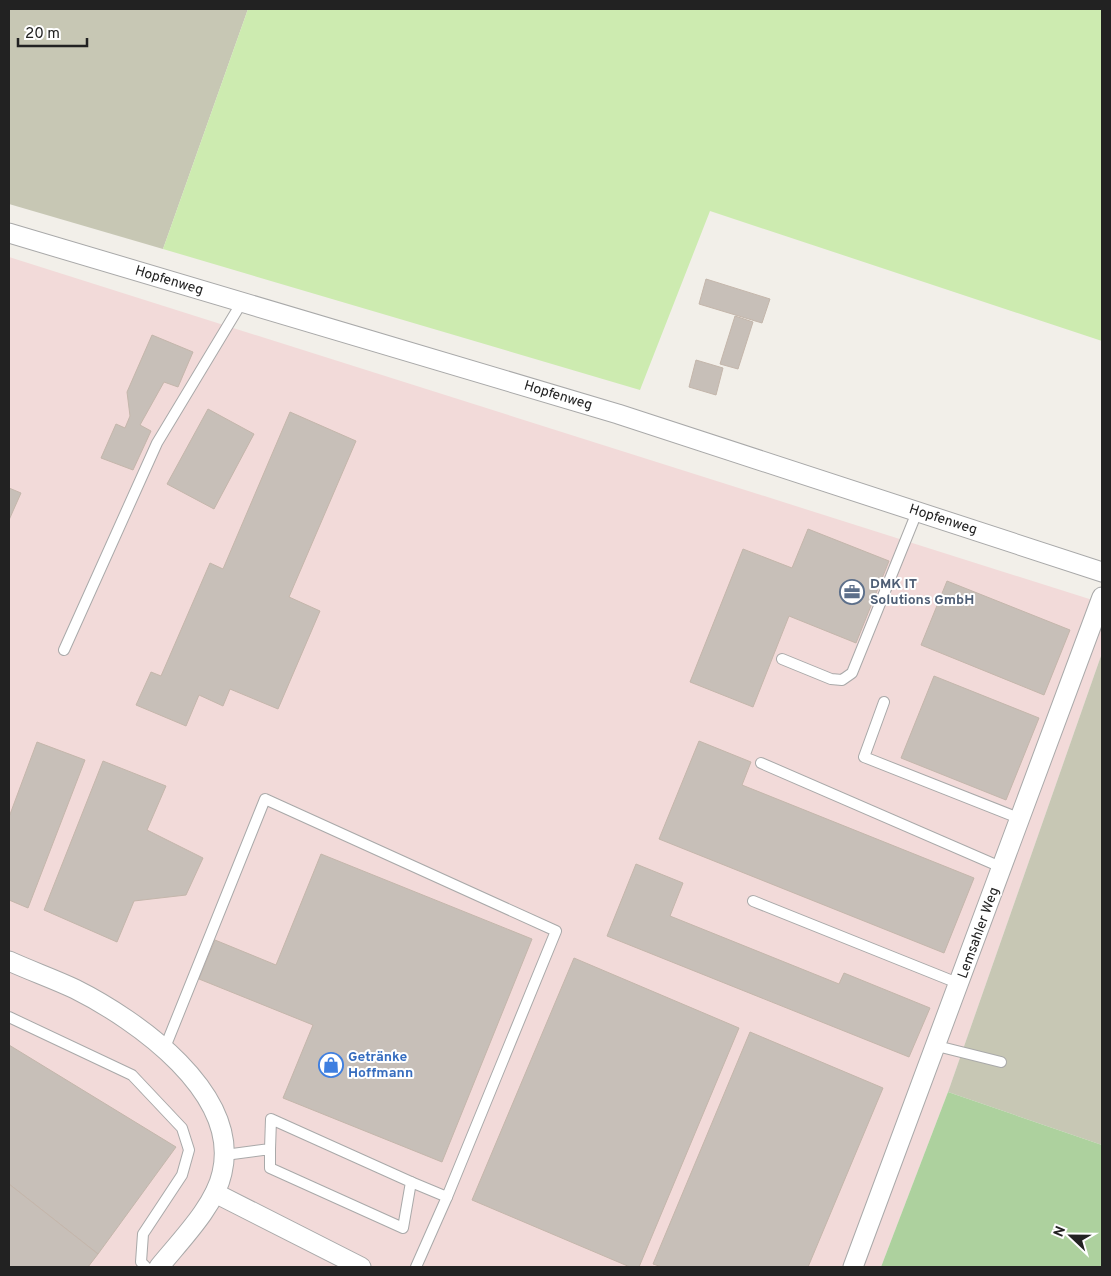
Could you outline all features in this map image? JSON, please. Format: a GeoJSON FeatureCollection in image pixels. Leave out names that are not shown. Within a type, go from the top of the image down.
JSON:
{"type":"FeatureCollection","features":[{"type":"Feature","properties":{"kind":"street","name":"Hopfenweg"},"geometry":{"type":"LineString","coordinates":[[9,233],[618,414],[1102,572]]}},
{"type":"Feature","properties":{"kind":"street","name":"Lemsahler Weg"},"geometry":{"type":"LineString","coordinates":[[853,1267],[937,1046],[1102,598]]}},
{"type":"Feature","properties":{"kind":"street"},"geometry":{"type":"LineString","coordinates":[[9,961],[76,990],[122,1018],[164,1050],[184,1069],[208,1097],[220,1128],[225,1155],[222,1174],[215,1193],[159,1267]]}},
{"type":"Feature","properties":{"kind":"street"},"geometry":{"type":"LineString","coordinates":[[215,1193],[246,1211],[361,1267]]}},
{"type":"Feature","properties":{"kind":"lane"},"geometry":{"type":"LineString","coordinates":[[64,650],[157,443],[242,302]]}},
{"type":"Feature","properties":{"kind":"lane"},"geometry":{"type":"LineString","coordinates":[[782,659],[831,679],[842,680],[852,673],[917,512]]}},
{"type":"Feature","properties":{"kind":"lane"},"geometry":{"type":"LineString","coordinates":[[884,702],[864,757],[1021,819]]}},
{"type":"Feature","properties":{"kind":"lane"},"geometry":{"type":"LineString","coordinates":[[761,763],[1003,868]]}},
{"type":"Feature","properties":{"kind":"lane"},"geometry":{"type":"LineString","coordinates":[[164,1050],[265,800],[556,931],[447,1197],[416,1267]]}},
{"type":"Feature","properties":{"kind":"lane"},"geometry":{"type":"LineString","coordinates":[[753,901],[960,984]]}},
{"type":"Feature","properties":{"kind":"lane"},"geometry":{"type":"LineString","coordinates":[[9,1017],[132,1075],[182,1128],[189,1150],[182,1175],[143,1234],[141,1262],[146,1267]]}},
{"type":"Feature","properties":{"kind":"lane"},"geometry":{"type":"LineString","coordinates":[[937,1046],[1001,1062]]}},
{"type":"Feature","properties":{"kind":"lane"},"geometry":{"type":"LineString","coordinates":[[412,1182],[403,1228],[270,1168],[271,1119],[447,1197]]}},
{"type":"Feature","properties":{"kind":"lane"},"geometry":{"type":"LineString","coordinates":[[225,1155],[270,1149]]}},
{"type":"Feature","properties":{"kind":"shaded area"},"geometry":{"type":"Polygon","coordinates":[[[9,9],[248,9],[163,249],[9,204],[9,9]]]}},
{"type":"Feature","properties":{"kind":"shaded area"},"geometry":{"type":"Polygon","coordinates":[[[9,257],[1102,603],[1102,653],[948,1092],[881,1267],[9,1267],[9,257]]]}},
{"type":"Feature","properties":{"kind":"shaded area"},"geometry":{"type":"Polygon","coordinates":[[[1102,653],[1102,1145],[948,1092],[1102,653]]]}},
{"type":"Feature","properties":{"kind":"green space"},"geometry":{"type":"Polygon","coordinates":[[[248,9],[1102,9],[1102,341],[710,211],[640,390],[163,249],[248,9]]]}},
{"type":"Feature","properties":{"kind":"green space"},"geometry":{"type":"Polygon","coordinates":[[[948,1092],[1102,1145],[1102,1267],[881,1267],[948,1092]]]}},
{"type":"Feature","properties":{"kind":"building"},"geometry":{"type":"Polygon","coordinates":[[[706,279],[770,299],[762,323],[699,304],[706,279]]]}},
{"type":"Feature","properties":{"kind":"building"},"geometry":{"type":"Polygon","coordinates":[[[735,316],[753,322],[738,369],[720,364],[735,316]]]}},
{"type":"Feature","properties":{"kind":"building"},"geometry":{"type":"Polygon","coordinates":[[[152,335],[193,352],[178,387],[164,382],[140,425],[151,431],[133,470],[101,458],[116,424],[125,428],[130,416],[127,392],[152,335]]]}},
{"type":"Feature","properties":{"kind":"building"},"geometry":{"type":"Polygon","coordinates":[[[696,360],[723,368],[716,395],[689,387],[696,360]]]}},
{"type":"Feature","properties":{"kind":"building"},"geometry":{"type":"Polygon","coordinates":[[[208,409],[254,434],[214,509],[167,484],[208,409]]]}},
{"type":"Feature","properties":{"kind":"building"},"geometry":{"type":"Polygon","coordinates":[[[290,412],[356,441],[289,597],[320,611],[278,709],[230,689],[223,706],[199,695],[186,726],[136,705],[151,672],[161,676],[210,563],[223,569],[290,412]]]}},
{"type":"Feature","properties":{"kind":"building"},"geometry":{"type":"Polygon","coordinates":[[[9,488],[21,493],[9,520],[9,488]]]}},
{"type":"Feature","properties":{"kind":"building"},"geometry":{"type":"Polygon","coordinates":[[[808,529],[889,561],[856,643],[789,616],[753,707],[690,682],[743,549],[792,568],[808,529]]]}},
{"type":"Feature","properties":{"kind":"building"},"geometry":{"type":"Polygon","coordinates":[[[947,581],[1070,630],[1044,695],[921,645],[947,581]]]}},
{"type":"Feature","properties":{"kind":"building"},"geometry":{"type":"Polygon","coordinates":[[[934,676],[1039,718],[1006,800],[901,758],[934,676]]]}},
{"type":"Feature","properties":{"kind":"building"},"geometry":{"type":"Polygon","coordinates":[[[699,741],[751,762],[742,785],[974,878],[944,953],[659,839],[699,741]]]}},
{"type":"Feature","properties":{"kind":"building"},"geometry":{"type":"Polygon","coordinates":[[[37,742],[85,760],[28,908],[9,900],[9,817],[37,742]]]}},
{"type":"Feature","properties":{"kind":"building"},"geometry":{"type":"Polygon","coordinates":[[[103,761],[166,786],[147,830],[203,858],[186,895],[134,901],[117,942],[44,910],[103,761]]]}},
{"type":"Feature","properties":{"kind":"building"},"geometry":{"type":"Polygon","coordinates":[[[321,854],[532,939],[442,1162],[283,1098],[313,1025],[199,979],[215,940],[276,965],[321,854]]]}},
{"type":"Feature","properties":{"kind":"building"},"geometry":{"type":"Polygon","coordinates":[[[636,864],[683,883],[670,916],[839,984],[844,973],[930,1008],[909,1057],[607,936],[636,864]]]}},
{"type":"Feature","properties":{"kind":"building"},"geometry":{"type":"Polygon","coordinates":[[[574,958],[739,1028],[639,1267],[630,1267],[472,1200],[574,958]]]}},
{"type":"Feature","properties":{"kind":"building"},"geometry":{"type":"Polygon","coordinates":[[[750,1032],[883,1088],[808,1267],[662,1267],[653,1264],[750,1032]]]}},
{"type":"Feature","properties":{"kind":"building"},"geometry":{"type":"Polygon","coordinates":[[[9,1045],[176,1147],[98,1254],[9,1184],[9,1045]]]}},
{"type":"Feature","properties":{"kind":"building"},"geometry":{"type":"Polygon","coordinates":[[[9,1184],[98,1254],[88,1267],[9,1267],[9,1184]]]}},
{"type":"Feature","properties":{"kind":"place","name":"DMK IT Solutions GmbH"},"geometry":{"type":"Point","coordinates":[852,592]}},
{"type":"Feature","properties":{"kind":"place","name":"Getränke Hoffmann"},"geometry":{"type":"Point","coordinates":[331,1065]}}]}
